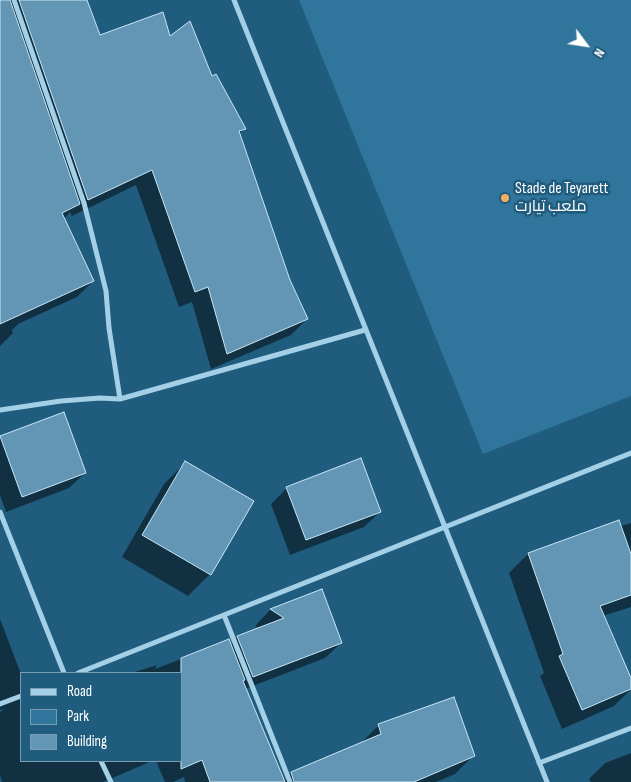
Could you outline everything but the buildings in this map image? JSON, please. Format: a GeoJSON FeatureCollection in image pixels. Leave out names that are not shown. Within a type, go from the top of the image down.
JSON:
{"type":"FeatureCollection","features":[{"type":"Feature","properties":{"kind":"street"},"geometry":{"type":"LineString","coordinates":[[14,0],[84,203],[106,291],[109,328],[120,399]]}},
{"type":"Feature","properties":{"kind":"street"},"geometry":{"type":"LineString","coordinates":[[234,0],[547,782]]}},
{"type":"Feature","properties":{"kind":"street"},"geometry":{"type":"LineString","coordinates":[[0,410],[61,401],[100,398],[120,399],[366,330]]}},
{"type":"Feature","properties":{"kind":"street"},"geometry":{"type":"LineString","coordinates":[[81,672],[631,453]]}},
{"type":"Feature","properties":{"kind":"street"},"geometry":{"type":"LineString","coordinates":[[0,512],[64,672]]}},
{"type":"Feature","properties":{"kind":"street"},"geometry":{"type":"LineString","coordinates":[[224,615],[290,782]]}},
{"type":"Feature","properties":{"kind":"street"},"geometry":{"type":"LineString","coordinates":[[0,704],[20,696]]}},
{"type":"Feature","properties":{"kind":"street"},"geometry":{"type":"LineString","coordinates":[[539,764],[631,728]]}},
{"type":"Feature","properties":{"kind":"street"},"geometry":{"type":"LineString","coordinates":[[102,762],[110,782]]}},
{"type":"Feature","properties":{"kind":"green space","name":"Stade de Teyarett ملعب تيارت"},"geometry":{"type":"Polygon","coordinates":[[[299,0],[631,0],[631,396],[483,454],[299,0]]]}},
{"type":"Feature","properties":{"kind":"place","name":"Stade de Teyarett ملعب تيارت"},"geometry":{"type":"Point","coordinates":[505,198]}}]}
